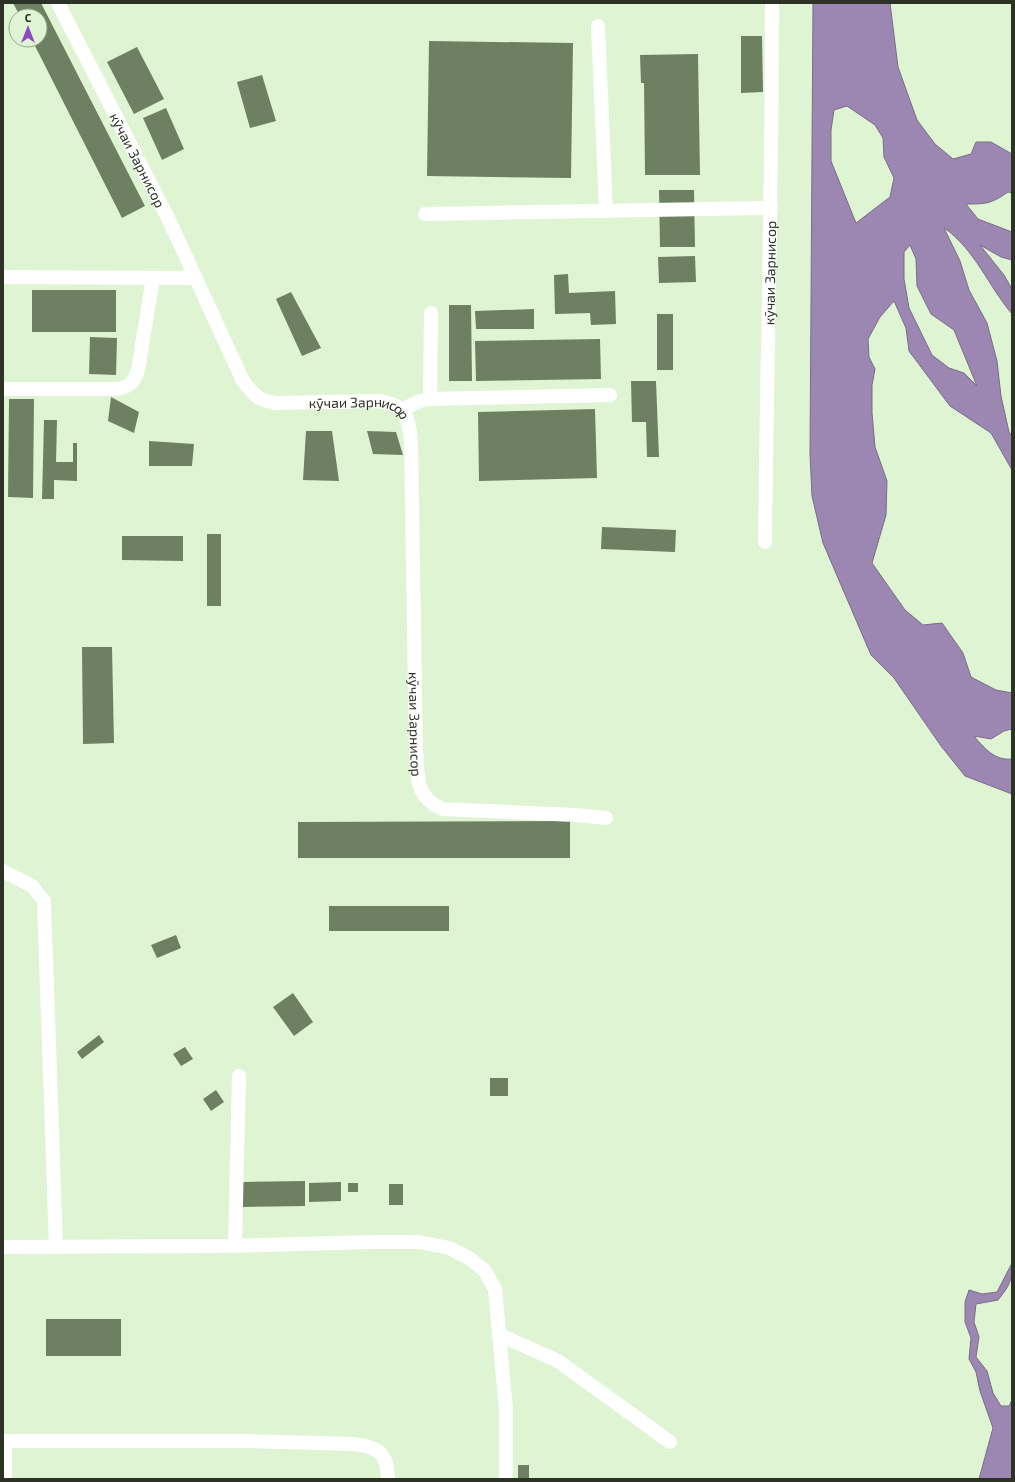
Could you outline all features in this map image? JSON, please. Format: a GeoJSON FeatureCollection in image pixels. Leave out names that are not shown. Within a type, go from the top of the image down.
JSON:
{"type":"FeatureCollection","features":[{"type":"Feature","properties":{"kind":"lane","name":"кӯчаи Зарнисор"},"geometry":{"type":"LineString","coordinates":[[58,3],[169,220],[243,381],[253,395],[263,401],[276,403],[379,401],[393,403],[402,410],[409,422],[411,441],[416,749],[418,780],[422,795],[432,805],[442,809],[575,815],[606,818]]}},
{"type":"Feature","properties":{"kind":"lane","name":"кӯчаи Зарнисор"},"geometry":{"type":"LineString","coordinates":[[766,542],[767,351],[771,208],[772,3]]}},
{"type":"Feature","properties":{"kind":"lane"},"geometry":{"type":"LineString","coordinates":[[598,26],[606,211]]}},
{"type":"Feature","properties":{"kind":"lane"},"geometry":{"type":"LineString","coordinates":[[425,214],[771,208]]}},
{"type":"Feature","properties":{"kind":"lane"},"geometry":{"type":"LineString","coordinates":[[3,277],[196,278]]}},
{"type":"Feature","properties":{"kind":"lane"},"geometry":{"type":"LineString","coordinates":[[3,389],[118,389],[129,386],[134,381],[138,370],[153,278]]}},
{"type":"Feature","properties":{"kind":"lane"},"geometry":{"type":"LineString","coordinates":[[430,399],[431,313]]}},
{"type":"Feature","properties":{"kind":"lane"},"geometry":{"type":"LineString","coordinates":[[402,410],[420,401],[430,399],[610,395]]}},
{"type":"Feature","properties":{"kind":"lane"},"geometry":{"type":"LineString","coordinates":[[3,871],[32,886],[44,901],[56,1247]]}},
{"type":"Feature","properties":{"kind":"lane"},"geometry":{"type":"LineString","coordinates":[[236,1246],[239,1076]]}},
{"type":"Feature","properties":{"kind":"lane"},"geometry":{"type":"LineString","coordinates":[[3,1247],[236,1246],[419,1242],[449,1248],[469,1258],[485,1270],[495,1289],[506,1410],[506,1479]]}},
{"type":"Feature","properties":{"kind":"lane"},"geometry":{"type":"LineString","coordinates":[[500,1335],[558,1361],[670,1442]]}},
{"type":"Feature","properties":{"kind":"lane"},"geometry":{"type":"LineString","coordinates":[[5,1479],[4,1441],[248,1441],[354,1444],[370,1446],[378,1449],[385,1463],[388,1479]]}},
{"type":"Feature","properties":{"kind":"shaded area"},"geometry":{"type":"Polygon","coordinates":[[[813,3],[890,3],[898,67],[917,120],[935,144],[953,159],[971,154],[976,142],[991,142],[1012,154],[1012,193],[1008,192],[997,199],[988,202],[966,204],[978,219],[1012,232],[1012,260],[1001,257],[980,245],[1004,275],[1012,289],[1012,314],[973,257],[955,236],[944,228],[960,261],[969,290],[987,323],[997,361],[1001,396],[1009,432],[1012,436],[1012,470],[991,433],[950,406],[909,351],[906,328],[894,301],[880,317],[868,339],[869,357],[875,369],[872,385],[872,413],[875,447],[887,481],[886,515],[872,563],[905,610],[923,625],[942,623],[963,653],[971,677],[996,690],[1012,693],[1012,729],[1004,731],[991,739],[974,736],[990,753],[1000,758],[1012,759],[1012,794],[965,776],[941,746],[894,678],[871,655],[823,543],[812,496],[810,454],[813,3]],[[847,106],[834,110],[831,130],[831,161],[856,223],[890,197],[894,178],[884,157],[883,138],[875,125],[847,106]],[[910,245],[904,252],[904,279],[909,308],[932,355],[949,368],[964,373],[977,386],[954,330],[931,314],[917,286],[916,259],[910,245]]]}},
{"type":"Feature","properties":{"kind":"shaded area"},"geometry":{"type":"Polygon","coordinates":[[[1012,1263],[1010,1283],[998,1300],[976,1304],[974,1322],[979,1337],[976,1357],[987,1371],[993,1393],[1001,1406],[1009,1406],[1012,1400],[1012,1479],[979,1479],[993,1428],[980,1391],[976,1372],[969,1359],[971,1338],[965,1322],[965,1302],[969,1290],[982,1294],[997,1292],[1012,1263]]]}},
{"type":"Feature","properties":{"kind":"building"},"geometry":{"type":"Polygon","coordinates":[[[13,3],[41,3],[44,8],[16,8],[13,3]]]}},
{"type":"Feature","properties":{"kind":"building"},"geometry":{"type":"Polygon","coordinates":[[[48,17],[145,206],[122,218],[36,48],[48,48],[48,17]]]}},
{"type":"Feature","properties":{"kind":"building"},"geometry":{"type":"Polygon","coordinates":[[[741,36],[762,36],[763,92],[741,93],[741,36]]]}},
{"type":"Feature","properties":{"kind":"building"},"geometry":{"type":"Polygon","coordinates":[[[429,41],[573,43],[571,178],[427,176],[429,41]]]}},
{"type":"Feature","properties":{"kind":"building"},"geometry":{"type":"Polygon","coordinates":[[[137,47],[164,99],[134,114],[107,62],[137,47]]]}},
{"type":"Feature","properties":{"kind":"building"},"geometry":{"type":"Polygon","coordinates":[[[698,54],[700,175],[645,175],[644,83],[641,83],[640,55],[698,54]]]}},
{"type":"Feature","properties":{"kind":"building"},"geometry":{"type":"Polygon","coordinates":[[[262,75],[276,121],[250,128],[237,82],[262,75]]]}},
{"type":"Feature","properties":{"kind":"building"},"geometry":{"type":"Polygon","coordinates":[[[166,108],[184,149],[162,160],[143,118],[166,108]]]}},
{"type":"Feature","properties":{"kind":"building"},"geometry":{"type":"Polygon","coordinates":[[[659,190],[694,190],[695,247],[660,247],[659,190]]]}},
{"type":"Feature","properties":{"kind":"building"},"geometry":{"type":"Polygon","coordinates":[[[695,256],[696,282],[659,283],[658,257],[695,256]]]}},
{"type":"Feature","properties":{"kind":"building"},"geometry":{"type":"Polygon","coordinates":[[[568,274],[569,293],[615,291],[616,324],[591,325],[590,313],[555,314],[554,275],[568,274]]]}},
{"type":"Feature","properties":{"kind":"building"},"geometry":{"type":"Polygon","coordinates":[[[32,290],[116,290],[116,332],[32,332],[32,290]]]}},
{"type":"Feature","properties":{"kind":"building"},"geometry":{"type":"Polygon","coordinates":[[[291,292],[321,348],[302,356],[276,299],[291,292]]]}},
{"type":"Feature","properties":{"kind":"building"},"geometry":{"type":"Polygon","coordinates":[[[449,305],[471,305],[472,381],[449,381],[449,305]]]}},
{"type":"Feature","properties":{"kind":"building"},"geometry":{"type":"Polygon","coordinates":[[[534,309],[534,329],[476,329],[475,311],[534,309]]]}},
{"type":"Feature","properties":{"kind":"building"},"geometry":{"type":"Polygon","coordinates":[[[657,314],[673,314],[673,370],[657,370],[657,314]]]}},
{"type":"Feature","properties":{"kind":"building"},"geometry":{"type":"Polygon","coordinates":[[[90,337],[117,338],[116,375],[89,374],[90,337]]]}},
{"type":"Feature","properties":{"kind":"building"},"geometry":{"type":"Polygon","coordinates":[[[600,339],[601,379],[476,381],[475,341],[600,339]]]}},
{"type":"Feature","properties":{"kind":"building"},"geometry":{"type":"Polygon","coordinates":[[[631,381],[656,381],[659,457],[647,457],[646,422],[632,422],[631,381]]]}},
{"type":"Feature","properties":{"kind":"building"},"geometry":{"type":"Polygon","coordinates":[[[111,397],[139,412],[134,433],[108,421],[111,397]]]}},
{"type":"Feature","properties":{"kind":"building"},"geometry":{"type":"Polygon","coordinates":[[[9,399],[34,399],[33,498],[8,497],[9,399]]]}},
{"type":"Feature","properties":{"kind":"building"},"geometry":{"type":"Polygon","coordinates":[[[595,409],[597,478],[479,481],[478,412],[595,409]]]}},
{"type":"Feature","properties":{"kind":"building"},"geometry":{"type":"Polygon","coordinates":[[[44,420],[57,420],[56,462],[73,462],[73,443],[77,443],[77,481],[54,480],[54,499],[42,499],[44,420]]]}},
{"type":"Feature","properties":{"kind":"building"},"geometry":{"type":"Polygon","coordinates":[[[306,431],[332,431],[339,481],[303,480],[306,431]]]}},
{"type":"Feature","properties":{"kind":"building"},"geometry":{"type":"Polygon","coordinates":[[[367,431],[396,432],[403,455],[373,454],[367,431]]]}},
{"type":"Feature","properties":{"kind":"building"},"geometry":{"type":"Polygon","coordinates":[[[149,441],[194,444],[192,466],[149,466],[149,441]]]}},
{"type":"Feature","properties":{"kind":"building"},"geometry":{"type":"Polygon","coordinates":[[[602,527],[676,530],[675,552],[601,549],[602,527]]]}},
{"type":"Feature","properties":{"kind":"building"},"geometry":{"type":"Polygon","coordinates":[[[207,534],[221,534],[221,606],[207,606],[207,534]]]}},
{"type":"Feature","properties":{"kind":"building"},"geometry":{"type":"Polygon","coordinates":[[[122,536],[183,536],[183,561],[122,560],[122,536]]]}},
{"type":"Feature","properties":{"kind":"building"},"geometry":{"type":"Polygon","coordinates":[[[82,647],[112,647],[114,743],[83,744],[82,647]]]}},
{"type":"Feature","properties":{"kind":"building"},"geometry":{"type":"Polygon","coordinates":[[[570,821],[570,858],[298,858],[298,822],[570,821]]]}},
{"type":"Feature","properties":{"kind":"building"},"geometry":{"type":"Polygon","coordinates":[[[329,906],[449,906],[449,931],[329,931],[329,906]]]}},
{"type":"Feature","properties":{"kind":"building"},"geometry":{"type":"Polygon","coordinates":[[[176,935],[181,948],[157,958],[151,945],[176,935]]]}},
{"type":"Feature","properties":{"kind":"building"},"geometry":{"type":"Polygon","coordinates":[[[293,993],[313,1022],[294,1036],[273,1007],[293,993]]]}},
{"type":"Feature","properties":{"kind":"building"},"geometry":{"type":"Polygon","coordinates":[[[99,1035],[104,1042],[82,1059],[77,1052],[99,1035]]]}},
{"type":"Feature","properties":{"kind":"building"},"geometry":{"type":"Polygon","coordinates":[[[185,1047],[193,1059],[181,1066],[173,1054],[185,1047]]]}},
{"type":"Feature","properties":{"kind":"building"},"geometry":{"type":"Polygon","coordinates":[[[490,1078],[508,1078],[508,1096],[490,1096],[490,1078]]]}},
{"type":"Feature","properties":{"kind":"building"},"geometry":{"type":"Polygon","coordinates":[[[216,1090],[224,1102],[211,1111],[203,1099],[216,1090]]]}},
{"type":"Feature","properties":{"kind":"building"},"geometry":{"type":"Polygon","coordinates":[[[305,1181],[305,1206],[242,1207],[242,1182],[305,1181]]]}},
{"type":"Feature","properties":{"kind":"building"},"geometry":{"type":"Polygon","coordinates":[[[341,1182],[341,1201],[309,1202],[309,1183],[341,1182]]]}},
{"type":"Feature","properties":{"kind":"building"},"geometry":{"type":"Polygon","coordinates":[[[348,1183],[358,1183],[358,1192],[348,1192],[348,1183]]]}},
{"type":"Feature","properties":{"kind":"building"},"geometry":{"type":"Polygon","coordinates":[[[389,1184],[403,1184],[403,1205],[389,1205],[389,1184]]]}},
{"type":"Feature","properties":{"kind":"building"},"geometry":{"type":"Polygon","coordinates":[[[46,1319],[121,1319],[121,1356],[46,1356],[46,1319]]]}},
{"type":"Feature","properties":{"kind":"building"},"geometry":{"type":"Polygon","coordinates":[[[518,1465],[529,1465],[529,1479],[518,1479],[518,1465]]]}}]}
